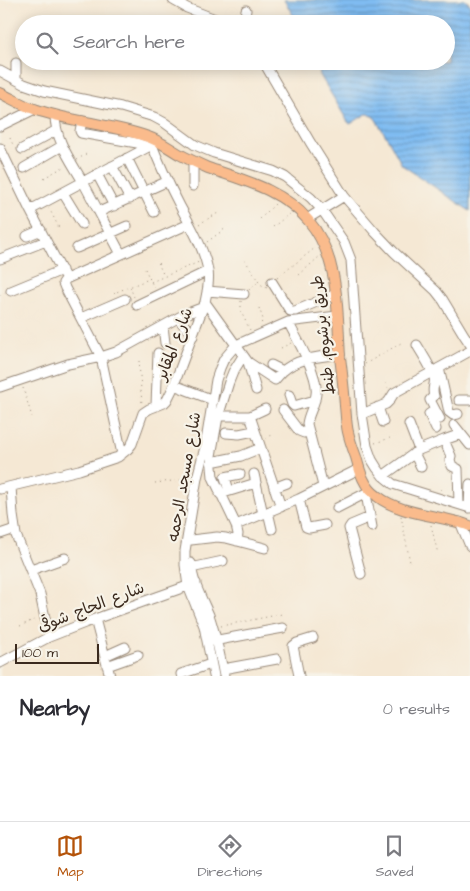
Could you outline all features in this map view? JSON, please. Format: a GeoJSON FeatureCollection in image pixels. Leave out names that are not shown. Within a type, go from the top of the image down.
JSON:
{"type":"FeatureCollection","features":[{"type":"Feature","properties":{"kind":"main road","name":"طريق برشوم, طنط"},"geometry":{"type":"LineString","coordinates":[[0,93],[35,110],[122,130],[150,143],[162,143],[193,161],[252,183],[282,198],[307,219],[324,247],[332,273],[336,294],[348,430],[368,492]]}},
{"type":"Feature","properties":{"kind":"main road"},"geometry":{"type":"LineString","coordinates":[[368,492],[399,508],[470,526]]}},
{"type":"Feature","properties":{"kind":"street"},"geometry":{"type":"LineString","coordinates":[[173,0],[205,15]]}},
{"type":"Feature","properties":{"kind":"street"},"geometry":{"type":"LineString","coordinates":[[245,15],[246,10]]}},
{"type":"Feature","properties":{"kind":"street"},"geometry":{"type":"LineString","coordinates":[[16,70],[16,79]]}},
{"type":"Feature","properties":{"kind":"street"},"geometry":{"type":"LineString","coordinates":[[270,70],[310,142],[344,196],[394,252],[436,291],[470,344]]}},
{"type":"Feature","properties":{"kind":"street"},"geometry":{"type":"LineString","coordinates":[[0,71],[33,88],[53,94],[154,117],[195,145],[285,177],[311,198],[322,210],[344,242],[351,260],[362,414],[367,446],[372,460],[383,476],[393,484],[470,508],[470,489]]}},
{"type":"Feature","properties":{"kind":"street"},"geometry":{"type":"LineString","coordinates":[[0,126],[35,110]]}},
{"type":"Feature","properties":{"kind":"street"},"geometry":{"type":"LineString","coordinates":[[55,115],[55,124],[62,146],[120,254]]}},
{"type":"Feature","properties":{"kind":"street"},"geometry":{"type":"LineString","coordinates":[[22,150],[57,130]]}},
{"type":"Feature","properties":{"kind":"street"},"geometry":{"type":"LineString","coordinates":[[30,210],[127,158],[150,143]]}},
{"type":"Feature","properties":{"kind":"street","name":"شارع المقابر"},"geometry":{"type":"LineString","coordinates":[[143,413],[149,408],[164,403],[174,385],[204,305],[208,271],[191,226],[150,143]]}},
{"type":"Feature","properties":{"kind":"street"},"geometry":{"type":"LineString","coordinates":[[24,168],[62,146]]}},
{"type":"Feature","properties":{"kind":"street"},"geometry":{"type":"LineString","coordinates":[[0,148],[64,274],[63,283],[65,288],[101,357],[122,454]]}},
{"type":"Feature","properties":{"kind":"street"},"geometry":{"type":"LineString","coordinates":[[127,158],[154,212]]}},
{"type":"Feature","properties":{"kind":"street"},"geometry":{"type":"LineString","coordinates":[[193,161],[193,186]]}},
{"type":"Feature","properties":{"kind":"street"},"geometry":{"type":"LineString","coordinates":[[112,166],[130,199]]}},
{"type":"Feature","properties":{"kind":"street"},"geometry":{"type":"LineString","coordinates":[[97,174],[114,206]]}},
{"type":"Feature","properties":{"kind":"street"},"geometry":{"type":"LineString","coordinates":[[99,212],[168,181]]}},
{"type":"Feature","properties":{"kind":"street"},"geometry":{"type":"LineString","coordinates":[[63,193],[82,224]]}},
{"type":"Feature","properties":{"kind":"street"},"geometry":{"type":"LineString","coordinates":[[307,219],[344,196]]}},
{"type":"Feature","properties":{"kind":"street"},"geometry":{"type":"LineString","coordinates":[[76,248],[127,226]]}},
{"type":"Feature","properties":{"kind":"street"},"geometry":{"type":"LineString","coordinates":[[10,291],[120,254],[191,226]]}},
{"type":"Feature","properties":{"kind":"street"},"geometry":{"type":"LineString","coordinates":[[27,236],[40,230]]}},
{"type":"Feature","properties":{"kind":"street"},"geometry":{"type":"LineString","coordinates":[[0,259],[46,241]]}},
{"type":"Feature","properties":{"kind":"street"},"geometry":{"type":"LineString","coordinates":[[138,305],[208,271]]}},
{"type":"Feature","properties":{"kind":"street"},"geometry":{"type":"LineString","coordinates":[[271,286],[290,311],[295,311],[336,294]]}},
{"type":"Feature","properties":{"kind":"street"},"geometry":{"type":"LineString","coordinates":[[207,291],[244,294]]}},
{"type":"Feature","properties":{"kind":"street"},"geometry":{"type":"LineString","coordinates":[[81,318],[122,301]]}},
{"type":"Feature","properties":{"kind":"street"},"geometry":{"type":"LineString","coordinates":[[0,387],[68,364],[116,352],[204,305],[246,359],[256,390]]}},
{"type":"Feature","properties":{"kind":"street"},"geometry":{"type":"LineString","coordinates":[[236,345],[288,322],[338,316]]}},
{"type":"Feature","properties":{"kind":"street"},"geometry":{"type":"LineString","coordinates":[[178,318],[193,336]]}},
{"type":"Feature","properties":{"kind":"street"},"geometry":{"type":"LineString","coordinates":[[288,322],[308,359],[317,392],[307,424],[323,486]]}},
{"type":"Feature","properties":{"kind":"street"},"geometry":{"type":"LineString","coordinates":[[163,326],[165,343]]}},
{"type":"Feature","properties":{"kind":"street","name":"شارع مسجد الرحمه"},"geometry":{"type":"LineString","coordinates":[[214,676],[211,664],[212,642],[204,626],[185,565],[197,478],[214,416],[213,400],[216,380],[224,359],[236,345]]}},
{"type":"Feature","properties":{"kind":"street"},"geometry":{"type":"LineString","coordinates":[[417,345],[436,370],[450,412],[458,414]]}},
{"type":"Feature","properties":{"kind":"street"},"geometry":{"type":"LineString","coordinates":[[362,414],[388,403],[394,393],[470,351]]}},
{"type":"Feature","properties":{"kind":"street"},"geometry":{"type":"LineString","coordinates":[[156,406],[158,352]]}},
{"type":"Feature","properties":{"kind":"street"},"geometry":{"type":"LineString","coordinates":[[246,359],[275,380],[283,370],[293,364],[308,359],[340,354]]}},
{"type":"Feature","properties":{"kind":"street"},"geometry":{"type":"LineString","coordinates":[[238,541],[236,525],[225,493],[213,477],[211,456],[214,416],[231,377],[246,359]]}},
{"type":"Feature","properties":{"kind":"street"},"geometry":{"type":"LineString","coordinates":[[271,365],[283,370]]}},
{"type":"Feature","properties":{"kind":"street"},"geometry":{"type":"LineString","coordinates":[[436,370],[432,391],[434,396],[430,400],[437,414],[429,414],[436,429]]}},
{"type":"Feature","properties":{"kind":"street"},"geometry":{"type":"LineString","coordinates":[[174,385],[213,400]]}},
{"type":"Feature","properties":{"kind":"street"},"geometry":{"type":"LineString","coordinates":[[289,395],[294,406],[315,400]]}},
{"type":"Feature","properties":{"kind":"street"},"geometry":{"type":"LineString","coordinates":[[459,400],[470,400]]}},
{"type":"Feature","properties":{"kind":"street"},"geometry":{"type":"LineString","coordinates":[[378,407],[383,422]]}},
{"type":"Feature","properties":{"kind":"street"},"geometry":{"type":"LineString","coordinates":[[214,416],[250,416],[265,409]]}},
{"type":"Feature","properties":{"kind":"street"},"geometry":{"type":"LineString","coordinates":[[282,410],[299,431],[308,432]]}},
{"type":"Feature","properties":{"kind":"street"},"geometry":{"type":"LineString","coordinates":[[0,489],[79,470],[114,459],[132,444],[143,413]]}},
{"type":"Feature","properties":{"kind":"street"},"geometry":{"type":"LineString","coordinates":[[250,416],[281,506]]}},
{"type":"Feature","properties":{"kind":"street"},"geometry":{"type":"LineString","coordinates":[[409,424],[421,467]]}},
{"type":"Feature","properties":{"kind":"street"},"geometry":{"type":"LineString","coordinates":[[454,425],[467,439]]}},
{"type":"Feature","properties":{"kind":"street"},"geometry":{"type":"LineString","coordinates":[[226,433],[239,434],[254,430]]}},
{"type":"Feature","properties":{"kind":"street"},"geometry":{"type":"LineString","coordinates":[[383,476],[417,451],[444,440],[467,439]]}},
{"type":"Feature","properties":{"kind":"street"},"geometry":{"type":"LineString","coordinates":[[444,440],[451,456],[452,466],[458,468],[454,483],[459,504]]}},
{"type":"Feature","properties":{"kind":"street"},"geometry":{"type":"LineString","coordinates":[[211,462],[241,456],[261,448]]}},
{"type":"Feature","properties":{"kind":"street"},"geometry":{"type":"LineString","coordinates":[[236,525],[300,499],[359,468]]}},
{"type":"Feature","properties":{"kind":"street"},"geometry":{"type":"LineString","coordinates":[[225,493],[226,477],[240,474]]}},
{"type":"Feature","properties":{"kind":"street"},"geometry":{"type":"LineString","coordinates":[[225,493],[255,479],[272,529]]}},
{"type":"Feature","properties":{"kind":"street"},"geometry":{"type":"LineString","coordinates":[[274,488],[287,482]]}},
{"type":"Feature","properties":{"kind":"street"},"geometry":{"type":"LineString","coordinates":[[11,487],[15,529],[22,552],[40,594],[49,637]]}},
{"type":"Feature","properties":{"kind":"street"},"geometry":{"type":"LineString","coordinates":[[337,508],[368,492],[372,527]]}},
{"type":"Feature","properties":{"kind":"street"},"geometry":{"type":"LineString","coordinates":[[300,499],[306,527],[324,525]]}},
{"type":"Feature","properties":{"kind":"street"},"geometry":{"type":"LineString","coordinates":[[361,574],[349,528],[351,525],[370,517]]}},
{"type":"Feature","properties":{"kind":"street"},"geometry":{"type":"LineString","coordinates":[[190,520],[193,525],[192,540],[188,551],[192,585],[213,628],[212,642],[223,672],[277,660]]}},
{"type":"Feature","properties":{"kind":"street"},"geometry":{"type":"LineString","coordinates":[[460,522],[470,546]]}},
{"type":"Feature","properties":{"kind":"street"},"geometry":{"type":"LineString","coordinates":[[0,534],[15,529]]}},
{"type":"Feature","properties":{"kind":"street"},"geometry":{"type":"LineString","coordinates":[[192,540],[217,537],[265,548]]}},
{"type":"Feature","properties":{"kind":"street"},"geometry":{"type":"LineString","coordinates":[[31,570],[65,558]]}},
{"type":"Feature","properties":{"kind":"street"},"geometry":{"type":"LineString","coordinates":[[191,568],[223,561]]}},
{"type":"Feature","properties":{"kind":"street","name":"شارع الحاج شوقى"},"geometry":{"type":"LineString","coordinates":[[0,663],[49,637],[192,585]]}},
{"type":"Feature","properties":{"kind":"street"},"geometry":{"type":"LineString","coordinates":[[95,619],[110,676]]}},
{"type":"Feature","properties":{"kind":"street"},"geometry":{"type":"LineString","coordinates":[[212,642],[283,628]]}},
{"type":"Feature","properties":{"kind":"street"},"geometry":{"type":"LineString","coordinates":[[299,676],[293,646],[313,638]]}},
{"type":"Feature","properties":{"kind":"street"},"geometry":{"type":"LineString","coordinates":[[105,656],[125,647]]}},
{"type":"Feature","properties":{"kind":"street"},"geometry":{"type":"LineString","coordinates":[[108,666],[138,655]]}},
{"type":"Feature","properties":{"kind":"street"},"geometry":{"type":"LineString","coordinates":[[182,674],[211,664]]}},
{"type":"Feature","properties":{"kind":"path"},"geometry":{"type":"LineString","coordinates":[[260,219],[282,198]]}},
{"type":"Feature","properties":{"kind":"path"},"geometry":{"type":"LineString","coordinates":[[46,202],[60,230]]}},
{"type":"Feature","properties":{"kind":"path"},"geometry":{"type":"LineString","coordinates":[[273,226],[296,208]]}},
{"type":"Feature","properties":{"kind":"path"},"geometry":{"type":"LineString","coordinates":[[191,226],[218,213]]}},
{"type":"Feature","properties":{"kind":"path"},"geometry":{"type":"LineString","coordinates":[[200,247],[226,228]]}},
{"type":"Feature","properties":{"kind":"path"},"geometry":{"type":"LineString","coordinates":[[299,275],[324,247]]}},
{"type":"Feature","properties":{"kind":"path"},"geometry":{"type":"LineString","coordinates":[[245,260],[258,282],[271,286],[324,247]]}},
{"type":"Feature","properties":{"kind":"path"},"geometry":{"type":"LineString","coordinates":[[151,282],[204,259]]}},
{"type":"Feature","properties":{"kind":"path"},"geometry":{"type":"LineString","coordinates":[[158,263],[164,277]]}},
{"type":"Feature","properties":{"kind":"path"},"geometry":{"type":"LineString","coordinates":[[145,269],[157,296]]}},
{"type":"Feature","properties":{"kind":"path"},"geometry":{"type":"LineString","coordinates":[[122,301],[114,293],[149,279]]}},
{"type":"Feature","properties":{"kind":"path"},"geometry":{"type":"LineString","coordinates":[[254,337],[241,312],[240,302],[244,294],[258,282]]}},
{"type":"Feature","properties":{"kind":"path"},"geometry":{"type":"LineString","coordinates":[[129,287],[138,305]]}},
{"type":"Feature","properties":{"kind":"path"},"geometry":{"type":"LineString","coordinates":[[259,308],[263,318],[261,325],[264,332]]}},
{"type":"Feature","properties":{"kind":"path"},"geometry":{"type":"LineString","coordinates":[[280,348],[298,339]]}},
{"type":"Feature","properties":{"kind":"path"},"geometry":{"type":"LineString","coordinates":[[358,368],[401,343]]}},
{"type":"Feature","properties":{"kind":"path"},"geometry":{"type":"LineString","coordinates":[[139,361],[143,413]]}},
{"type":"Feature","properties":{"kind":"path"},"geometry":{"type":"LineString","coordinates":[[20,380],[32,417]]}},
{"type":"Feature","properties":{"kind":"path"},"geometry":{"type":"LineString","coordinates":[[367,446],[390,438]]}},
{"type":"Feature","properties":{"kind":"path"},"geometry":{"type":"LineString","coordinates":[[155,482],[197,478]]}},
{"type":"Feature","properties":{"kind":"path"},"geometry":{"type":"LineString","coordinates":[[399,508],[410,562]]}},
{"type":"Feature","properties":{"kind":"path"},"geometry":{"type":"LineString","coordinates":[[428,515],[438,554]]}},
{"type":"Feature","properties":{"kind":"path"},"geometry":{"type":"LineString","coordinates":[[213,628],[282,614]]}},
{"type":"Feature","properties":{"kind":"path"},"geometry":{"type":"LineString","coordinates":[[20,626],[45,615]]}},
{"type":"Feature","properties":{"kind":"water"},"geometry":{"type":"Polygon","coordinates":[[[284,0],[465,0],[470,4],[470,211],[402,165],[375,118],[366,114],[350,124],[320,75],[319,70],[455,70],[455,15],[293,15],[284,0]]]}}]}
